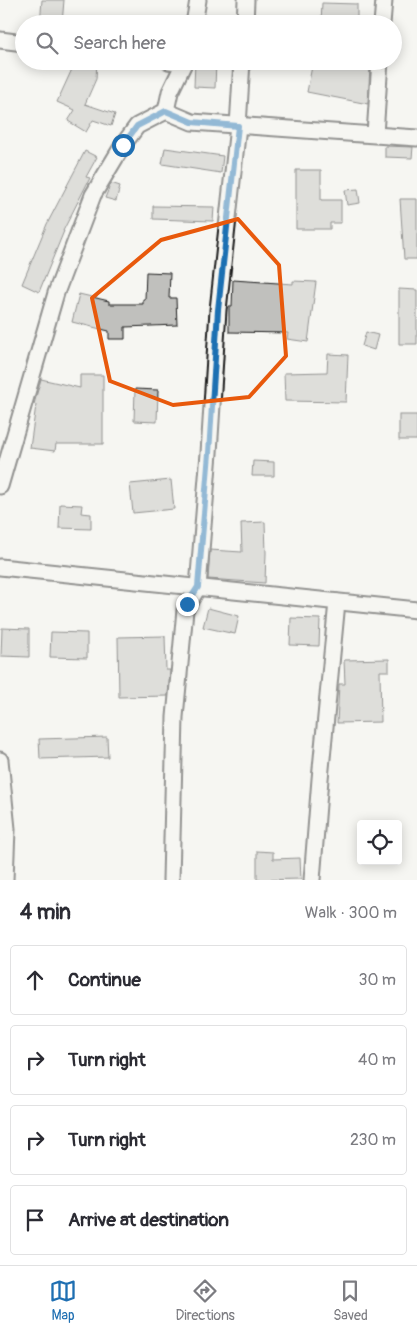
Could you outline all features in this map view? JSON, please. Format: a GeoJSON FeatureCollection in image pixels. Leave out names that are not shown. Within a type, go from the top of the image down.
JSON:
{"type":"FeatureCollection","features":[{"type":"Feature","properties":{"kind":"street"},"geometry":{"type":"LineString","coordinates":[[196,15],[198,0]]}},
{"type":"Feature","properties":{"kind":"street"},"geometry":{"type":"LineString","coordinates":[[245,15],[246,0]]}},
{"type":"Feature","properties":{"kind":"street"},"geometry":{"type":"LineString","coordinates":[[383,15],[384,0]]}},
{"type":"Feature","properties":{"kind":"street"},"geometry":{"type":"LineString","coordinates":[[0,40],[15,42]]}},
{"type":"Feature","properties":{"kind":"street"},"geometry":{"type":"LineString","coordinates":[[166,111],[170,92],[181,70]]}},
{"type":"Feature","properties":{"kind":"street"},"geometry":{"type":"LineString","coordinates":[[170,880],[176,707],[185,610],[198,587],[218,310],[238,126],[241,70]]}},
{"type":"Feature","properties":{"kind":"street"},"geometry":{"type":"LineString","coordinates":[[374,134],[379,70]]}},
{"type":"Feature","properties":{"kind":"street"},"geometry":{"type":"LineString","coordinates":[[166,111],[192,122],[417,138]]}},
{"type":"Feature","properties":{"kind":"street"},"geometry":{"type":"LineString","coordinates":[[0,486],[56,293],[93,195],[123,145],[137,126],[166,111]]}},
{"type":"Feature","properties":{"kind":"street"},"geometry":{"type":"LineString","coordinates":[[0,568],[417,610]]}},
{"type":"Feature","properties":{"kind":"street"},"geometry":{"type":"LineString","coordinates":[[312,880],[338,602]]}},
{"type":"Feature","properties":{"kind":"street"},"geometry":{"type":"LineString","coordinates":[[0,760],[5,880]]}},
{"type":"Feature","properties":{"kind":"highlighted area"},"geometry":{"type":"Polygon","coordinates":[[[238,219],[279,265],[286,356],[249,397],[173,405],[110,381],[92,298],[161,240],[238,219]]]}},
{"type":"Feature","properties":{"kind":"building"},"geometry":{"type":"Polygon","coordinates":[[[42,0],[64,0],[63,15],[41,15],[42,0]]]}},
{"type":"Feature","properties":{"kind":"building"},"geometry":{"type":"Polygon","coordinates":[[[322,3],[357,4],[357,15],[321,15],[322,3]]]}},
{"type":"Feature","properties":{"kind":"building"},"geometry":{"type":"Polygon","coordinates":[[[72,70],[96,70],[96,79],[85,104],[115,114],[111,126],[93,120],[86,132],[68,121],[75,110],[57,102],[72,70]]]}},
{"type":"Feature","properties":{"kind":"building"},"geometry":{"type":"Polygon","coordinates":[[[195,70],[216,70],[215,88],[194,87],[195,70]]]}},
{"type":"Feature","properties":{"kind":"building"},"geometry":{"type":"Polygon","coordinates":[[[311,70],[370,70],[368,104],[307,92],[311,70]]]}},
{"type":"Feature","properties":{"kind":"building"},"geometry":{"type":"Polygon","coordinates":[[[385,146],[413,147],[412,158],[385,157],[385,146]]]}},
{"type":"Feature","properties":{"kind":"building"},"geometry":{"type":"Polygon","coordinates":[[[165,148],[223,156],[221,173],[162,164],[165,148]]]}},
{"type":"Feature","properties":{"kind":"building"},"geometry":{"type":"Polygon","coordinates":[[[85,151],[97,157],[86,177],[90,178],[63,231],[39,292],[22,284],[47,224],[85,151]]]}},
{"type":"Feature","properties":{"kind":"building"},"geometry":{"type":"Polygon","coordinates":[[[296,170],[321,170],[321,200],[341,200],[341,223],[330,223],[330,229],[296,229],[296,170]]]}},
{"type":"Feature","properties":{"kind":"building"},"geometry":{"type":"Polygon","coordinates":[[[111,183],[120,186],[116,201],[105,198],[111,183]]]}},
{"type":"Feature","properties":{"kind":"building"},"geometry":{"type":"Polygon","coordinates":[[[358,189],[360,203],[347,205],[345,190],[358,189]]]}},
{"type":"Feature","properties":{"kind":"building"},"geometry":{"type":"Polygon","coordinates":[[[400,199],[417,199],[417,259],[404,259],[400,199]]]}},
{"type":"Feature","properties":{"kind":"building"},"geometry":{"type":"Polygon","coordinates":[[[153,206],[214,207],[213,221],[153,219],[153,206]]]}},
{"type":"Feature","properties":{"kind":"building"},"geometry":{"type":"Polygon","coordinates":[[[146,272],[170,273],[169,298],[176,298],[177,325],[125,327],[125,339],[109,339],[109,331],[72,322],[79,294],[109,301],[109,304],[143,304],[143,299],[145,299],[146,272]]]}},
{"type":"Feature","properties":{"kind":"building"},"geometry":{"type":"Polygon","coordinates":[[[233,280],[293,284],[293,281],[316,282],[308,342],[287,339],[288,333],[229,332],[229,306],[232,306],[233,280]]]}},
{"type":"Feature","properties":{"kind":"building"},"geometry":{"type":"Polygon","coordinates":[[[399,289],[417,290],[417,344],[399,344],[399,289]]]}},
{"type":"Feature","properties":{"kind":"building"},"geometry":{"type":"Polygon","coordinates":[[[366,332],[378,335],[374,350],[362,346],[366,332]]]}},
{"type":"Feature","properties":{"kind":"building"},"geometry":{"type":"Polygon","coordinates":[[[328,354],[348,355],[346,402],[285,401],[284,373],[327,372],[328,354]]]}},
{"type":"Feature","properties":{"kind":"building"},"geometry":{"type":"Polygon","coordinates":[[[80,375],[103,375],[103,444],[56,444],[55,451],[30,448],[36,405],[34,404],[41,379],[80,388],[80,375]]]}},
{"type":"Feature","properties":{"kind":"building"},"geometry":{"type":"Polygon","coordinates":[[[135,389],[158,390],[157,422],[134,421],[135,389]]]}},
{"type":"Feature","properties":{"kind":"building"},"geometry":{"type":"Polygon","coordinates":[[[399,415],[417,415],[417,440],[399,440],[399,415]]]}},
{"type":"Feature","properties":{"kind":"building"},"geometry":{"type":"Polygon","coordinates":[[[253,461],[274,462],[274,476],[252,476],[253,461]]]}},
{"type":"Feature","properties":{"kind":"building"},"geometry":{"type":"Polygon","coordinates":[[[171,480],[174,509],[133,513],[130,484],[171,480]]]}},
{"type":"Feature","properties":{"kind":"building"},"geometry":{"type":"Polygon","coordinates":[[[60,504],[82,505],[81,513],[91,514],[91,529],[59,528],[60,504]]]}},
{"type":"Feature","properties":{"kind":"building"},"geometry":{"type":"Polygon","coordinates":[[[265,522],[265,583],[208,579],[210,550],[242,552],[241,523],[265,522]]]}},
{"type":"Feature","properties":{"kind":"building"},"geometry":{"type":"Polygon","coordinates":[[[208,608],[239,616],[235,634],[203,627],[208,608]]]}},
{"type":"Feature","properties":{"kind":"building"},"geometry":{"type":"Polygon","coordinates":[[[291,618],[320,619],[319,646],[290,645],[291,618]]]}},
{"type":"Feature","properties":{"kind":"building"},"geometry":{"type":"Polygon","coordinates":[[[2,628],[29,629],[29,657],[1,656],[2,628]]]}},
{"type":"Feature","properties":{"kind":"building"},"geometry":{"type":"Polygon","coordinates":[[[51,632],[87,633],[87,658],[50,657],[51,632]]]}},
{"type":"Feature","properties":{"kind":"building"},"geometry":{"type":"Polygon","coordinates":[[[165,636],[166,670],[170,670],[168,696],[119,697],[118,637],[165,636]]]}},
{"type":"Feature","properties":{"kind":"building"},"geometry":{"type":"Polygon","coordinates":[[[389,659],[389,671],[380,671],[381,722],[337,723],[339,684],[345,684],[344,660],[389,659]]]}},
{"type":"Feature","properties":{"kind":"building"},"geometry":{"type":"Polygon","coordinates":[[[107,737],[108,757],[40,759],[39,739],[107,737]]]}},
{"type":"Feature","properties":{"kind":"building"},"geometry":{"type":"Polygon","coordinates":[[[257,851],[273,852],[273,859],[300,858],[301,879],[257,880],[257,851]]]}},
{"type":"Feature","properties":{"kind":"route"},"geometry":{"type":"LineString","coordinates":[[123,145],[137,126],[166,111],[192,122],[238,126],[218,310],[198,587],[187,604]]}}]}
